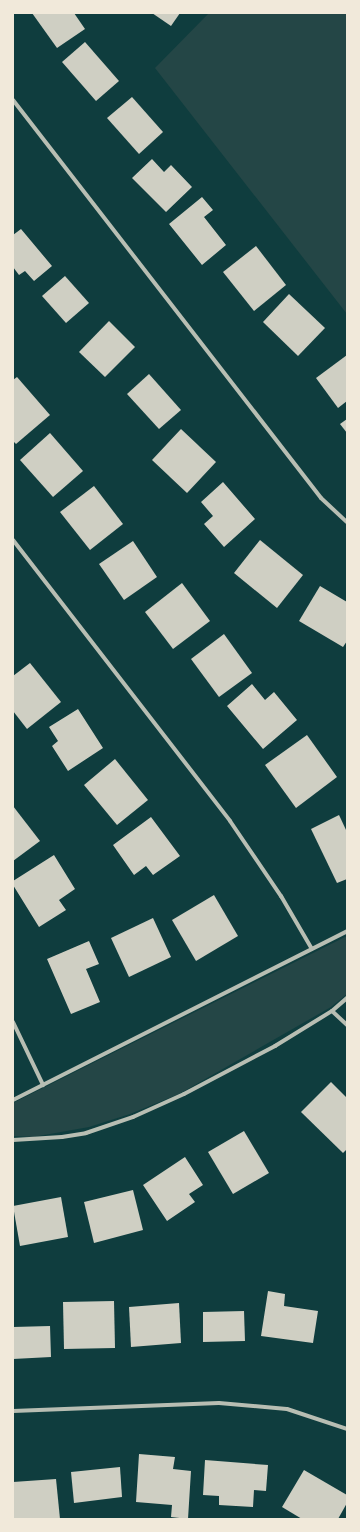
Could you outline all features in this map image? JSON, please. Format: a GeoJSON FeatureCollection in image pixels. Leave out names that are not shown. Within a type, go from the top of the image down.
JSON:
{"type":"FeatureCollection","features":[{"type":"Feature","properties":{"kind":"street"},"geometry":{"type":"LineString","coordinates":[[13,100],[321,498],[347,522]]}},
{"type":"Feature","properties":{"kind":"street"},"geometry":{"type":"LineString","coordinates":[[13,540],[230,821],[282,896],[312,949]]}},
{"type":"Feature","properties":{"kind":"street"},"geometry":{"type":"LineString","coordinates":[[13,1100],[347,932]]}},
{"type":"Feature","properties":{"kind":"street"},"geometry":{"type":"LineString","coordinates":[[13,1140],[80,1134],[133,1117],[184,1094],[275,1046],[332,1011],[347,998]]}},
{"type":"Feature","properties":{"kind":"street"},"geometry":{"type":"LineString","coordinates":[[332,1011],[347,1025]]}},
{"type":"Feature","properties":{"kind":"street"},"geometry":{"type":"LineString","coordinates":[[13,1022],[43,1085]]}},
{"type":"Feature","properties":{"kind":"street"},"geometry":{"type":"LineString","coordinates":[[13,1411],[219,1403],[287,1409],[347,1429]]}},
{"type":"Feature","properties":{"kind":"shaded area"},"geometry":{"type":"Polygon","coordinates":[[[209,13],[347,13],[347,314],[155,68],[209,13]]]}},
{"type":"Feature","properties":{"kind":"shaded area"},"geometry":{"type":"Polygon","coordinates":[[[347,936],[347,994],[331,1007],[179,1094],[130,1114],[89,1127],[33,1137],[13,1136],[13,1103],[347,936]]]}},
{"type":"Feature","properties":{"kind":"building"},"geometry":{"type":"Polygon","coordinates":[[[32,13],[74,13],[85,29],[57,48],[32,13]]]}},
{"type":"Feature","properties":{"kind":"building"},"geometry":{"type":"Polygon","coordinates":[[[152,13],[180,13],[171,26],[152,13]]]}},
{"type":"Feature","properties":{"kind":"building"},"geometry":{"type":"Polygon","coordinates":[[[85,42],[119,81],[96,101],[62,62],[85,42]]]}},
{"type":"Feature","properties":{"kind":"building"},"geometry":{"type":"Polygon","coordinates":[[[132,97],[163,132],[139,154],[107,118],[132,97]]]}},
{"type":"Feature","properties":{"kind":"building"},"geometry":{"type":"Polygon","coordinates":[[[152,159],[164,172],[171,165],[192,187],[166,212],[132,178],[152,159]]]}},
{"type":"Feature","properties":{"kind":"building"},"geometry":{"type":"Polygon","coordinates":[[[202,197],[213,210],[204,217],[226,245],[202,265],[169,224],[202,197]]]}},
{"type":"Feature","properties":{"kind":"building"},"geometry":{"type":"Polygon","coordinates":[[[21,229],[52,266],[34,281],[25,271],[19,275],[13,267],[13,235],[21,229]]]}},
{"type":"Feature","properties":{"kind":"building"},"geometry":{"type":"Polygon","coordinates":[[[256,246],[286,285],[254,311],[223,272],[256,246]]]}},
{"type":"Feature","properties":{"kind":"building"},"geometry":{"type":"Polygon","coordinates":[[[65,276],[89,303],[66,323],[42,296],[65,276]]]}},
{"type":"Feature","properties":{"kind":"building"},"geometry":{"type":"Polygon","coordinates":[[[289,294],[325,328],[298,356],[263,322],[289,294]]]}},
{"type":"Feature","properties":{"kind":"building"},"geometry":{"type":"Polygon","coordinates":[[[109,321],[135,347],[105,377],[79,352],[109,321]]]}},
{"type":"Feature","properties":{"kind":"building"},"geometry":{"type":"Polygon","coordinates":[[[347,355],[347,401],[338,408],[316,378],[347,355]]]}},
{"type":"Feature","properties":{"kind":"building"},"geometry":{"type":"Polygon","coordinates":[[[149,374],[181,410],[159,429],[127,394],[149,374]]]}},
{"type":"Feature","properties":{"kind":"building"},"geometry":{"type":"Polygon","coordinates":[[[17,377],[50,415],[16,444],[13,441],[13,380],[17,377]]]}},
{"type":"Feature","properties":{"kind":"building"},"geometry":{"type":"Polygon","coordinates":[[[347,419],[347,433],[340,424],[347,419]]]}},
{"type":"Feature","properties":{"kind":"building"},"geometry":{"type":"Polygon","coordinates":[[[181,429],[216,462],[187,493],[152,460],[181,429]]]}},
{"type":"Feature","properties":{"kind":"building"},"geometry":{"type":"Polygon","coordinates":[[[50,433],[83,471],[53,497],[20,460],[50,433]]]}},
{"type":"Feature","properties":{"kind":"building"},"geometry":{"type":"Polygon","coordinates":[[[223,482],[255,519],[224,547],[204,524],[213,516],[201,502],[223,482]]]}},
{"type":"Feature","properties":{"kind":"building"},"geometry":{"type":"Polygon","coordinates":[[[94,486],[123,524],[90,550],[60,512],[94,486]]]}},
{"type":"Feature","properties":{"kind":"building"},"geometry":{"type":"Polygon","coordinates":[[[260,540],[303,575],[277,608],[234,573],[260,540]]]}},
{"type":"Feature","properties":{"kind":"building"},"geometry":{"type":"Polygon","coordinates":[[[133,541],[157,577],[124,600],[99,564],[133,541]]]}},
{"type":"Feature","properties":{"kind":"building"},"geometry":{"type":"Polygon","coordinates":[[[182,583],[210,621],[173,649],[145,612],[182,583]]]}},
{"type":"Feature","properties":{"kind":"building"},"geometry":{"type":"Polygon","coordinates":[[[320,586],[347,602],[347,641],[343,647],[299,621],[320,586]]]}},
{"type":"Feature","properties":{"kind":"building"},"geometry":{"type":"Polygon","coordinates":[[[224,634],[252,673],[219,697],[191,659],[224,634]]]}},
{"type":"Feature","properties":{"kind":"building"},"geometry":{"type":"Polygon","coordinates":[[[30,663],[61,702],[27,729],[13,711],[13,676],[30,663]]]}},
{"type":"Feature","properties":{"kind":"building"},"geometry":{"type":"Polygon","coordinates":[[[252,684],[265,700],[274,692],[297,720],[263,749],[227,706],[252,684]]]}},
{"type":"Feature","properties":{"kind":"building"},"geometry":{"type":"Polygon","coordinates":[[[78,709],[103,748],[68,771],[52,746],[58,741],[49,727],[78,709]]]}},
{"type":"Feature","properties":{"kind":"building"},"geometry":{"type":"Polygon","coordinates":[[[307,735],[337,777],[296,808],[265,765],[307,735]]]}},
{"type":"Feature","properties":{"kind":"building"},"geometry":{"type":"Polygon","coordinates":[[[115,759],[148,800],[117,825],[84,785],[115,759]]]}},
{"type":"Feature","properties":{"kind":"building"},"geometry":{"type":"Polygon","coordinates":[[[13,806],[40,841],[13,861],[13,806]]]}},
{"type":"Feature","properties":{"kind":"building"},"geometry":{"type":"Polygon","coordinates":[[[339,815],[347,832],[347,879],[337,883],[311,829],[339,815]]]}},
{"type":"Feature","properties":{"kind":"building"},"geometry":{"type":"Polygon","coordinates":[[[151,817],[180,856],[153,875],[146,866],[134,875],[113,845],[151,817]]]}},
{"type":"Feature","properties":{"kind":"building"},"geometry":{"type":"Polygon","coordinates":[[[54,855],[75,889],[59,900],[66,910],[39,927],[13,885],[13,881],[54,855]]]}},
{"type":"Feature","properties":{"kind":"building"},"geometry":{"type":"Polygon","coordinates":[[[214,895],[238,936],[196,961],[172,920],[214,895]]]}},
{"type":"Feature","properties":{"kind":"building"},"geometry":{"type":"Polygon","coordinates":[[[153,918],[171,957],[129,977],[111,938],[153,918]]]}},
{"type":"Feature","properties":{"kind":"building"},"geometry":{"type":"Polygon","coordinates":[[[89,941],[99,964],[86,969],[100,1002],[71,1014],[47,959],[89,941]]]}},
{"type":"Feature","properties":{"kind":"building"},"geometry":{"type":"Polygon","coordinates":[[[331,1082],[347,1098],[347,1149],[343,1153],[301,1112],[331,1082]]]}},
{"type":"Feature","properties":{"kind":"building"},"geometry":{"type":"Polygon","coordinates":[[[244,1131],[269,1173],[233,1194],[208,1152],[244,1131]]]}},
{"type":"Feature","properties":{"kind":"building"},"geometry":{"type":"Polygon","coordinates":[[[185,1157],[203,1185],[189,1194],[195,1202],[167,1221],[143,1185],[185,1157]]]}},
{"type":"Feature","properties":{"kind":"building"},"geometry":{"type":"Polygon","coordinates":[[[133,1190],[143,1230],[94,1243],[84,1202],[133,1190]]]}},
{"type":"Feature","properties":{"kind":"building"},"geometry":{"type":"Polygon","coordinates":[[[61,1197],[68,1237],[20,1246],[13,1206],[61,1197]]]}},
{"type":"Feature","properties":{"kind":"building"},"geometry":{"type":"Polygon","coordinates":[[[268,1291],[285,1294],[284,1306],[318,1311],[313,1343],[261,1336],[268,1291]]]}},
{"type":"Feature","properties":{"kind":"building"},"geometry":{"type":"Polygon","coordinates":[[[114,1301],[115,1348],[64,1349],[63,1302],[114,1301]]]}},
{"type":"Feature","properties":{"kind":"building"},"geometry":{"type":"Polygon","coordinates":[[[179,1303],[181,1343],[131,1347],[129,1307],[179,1303]]]}},
{"type":"Feature","properties":{"kind":"building"},"geometry":{"type":"Polygon","coordinates":[[[244,1311],[245,1341],[203,1342],[203,1312],[244,1311]]]}},
{"type":"Feature","properties":{"kind":"building"},"geometry":{"type":"Polygon","coordinates":[[[50,1326],[51,1357],[13,1359],[13,1327],[50,1326]]]}},
{"type":"Feature","properties":{"kind":"building"},"geometry":{"type":"Polygon","coordinates":[[[139,1454],[175,1457],[173,1469],[191,1471],[188,1519],[171,1517],[172,1505],[136,1502],[139,1454]]]}},
{"type":"Feature","properties":{"kind":"building"},"geometry":{"type":"Polygon","coordinates":[[[205,1460],[268,1465],[266,1491],[254,1490],[253,1507],[219,1505],[219,1496],[203,1495],[205,1460]]]}},
{"type":"Feature","properties":{"kind":"building"},"geometry":{"type":"Polygon","coordinates":[[[120,1467],[122,1497],[74,1503],[71,1472],[120,1467]]]}},
{"type":"Feature","properties":{"kind":"building"},"geometry":{"type":"Polygon","coordinates":[[[304,1470],[347,1495],[347,1503],[338,1519],[302,1519],[282,1507],[304,1470]]]}},
{"type":"Feature","properties":{"kind":"building"},"geometry":{"type":"Polygon","coordinates":[[[56,1479],[60,1519],[13,1519],[13,1482],[56,1479]]]}}]}
